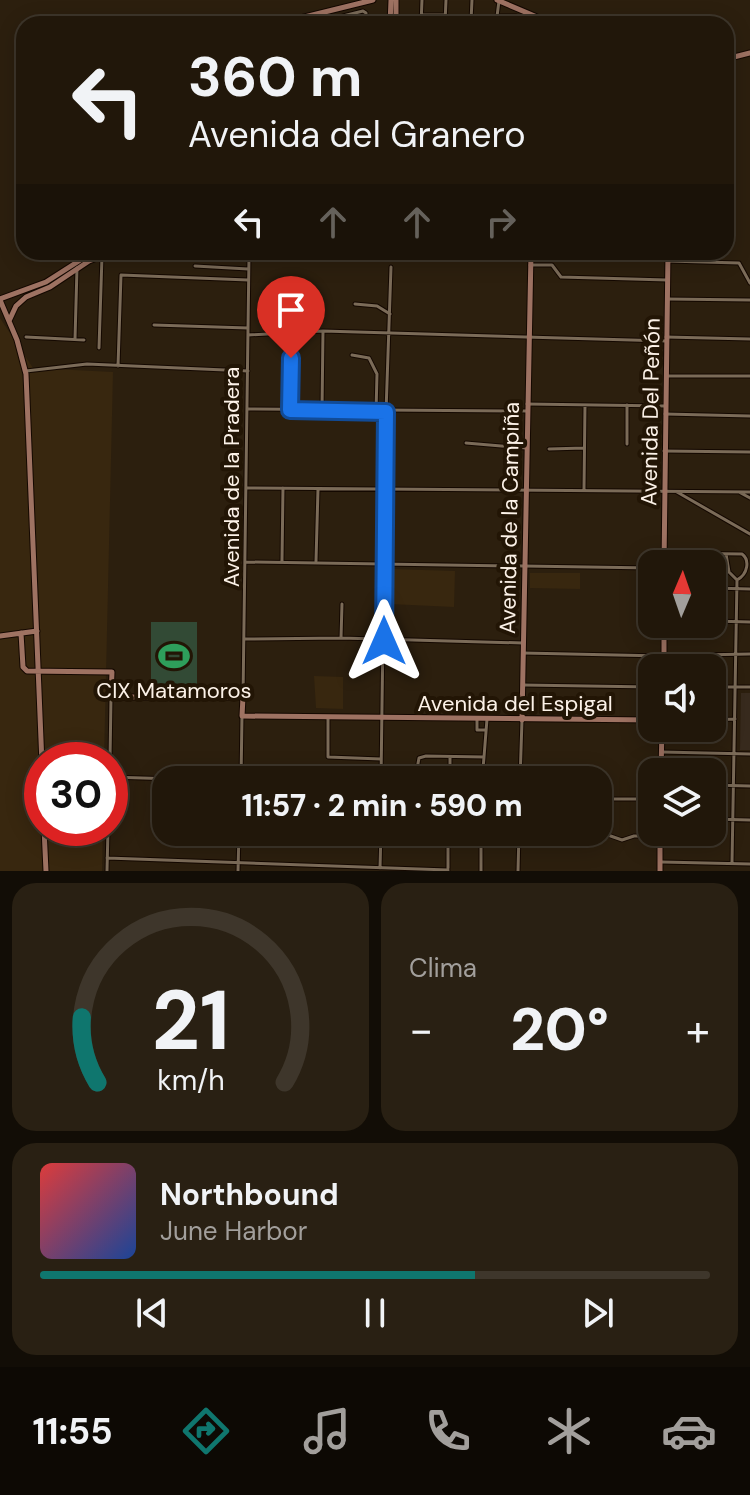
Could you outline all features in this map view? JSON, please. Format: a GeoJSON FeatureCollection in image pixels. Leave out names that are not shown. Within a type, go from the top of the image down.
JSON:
{"type":"FeatureCollection","features":[{"type":"Feature","properties":{"kind":"street"},"geometry":{"type":"LineString","coordinates":[[308,16],[373,0]]}},
{"type":"Feature","properties":{"kind":"street"},"geometry":{"type":"LineString","coordinates":[[422,0],[421,15],[446,15],[446,0]]}},
{"type":"Feature","properties":{"kind":"street"},"geometry":{"type":"LineString","coordinates":[[516,16],[496,16],[498,0],[530,16]]}},
{"type":"Feature","properties":{"kind":"street"},"geometry":{"type":"LineString","coordinates":[[352,5],[353,13]]}},
{"type":"Feature","properties":{"kind":"street"},"geometry":{"type":"LineString","coordinates":[[343,16],[365,12],[365,16]]}},
{"type":"Feature","properties":{"kind":"street"},"geometry":{"type":"LineString","coordinates":[[41,742],[26,371],[0,300],[60,277],[82,260]]}},
{"type":"Feature","properties":{"kind":"street"},"geometry":{"type":"LineString","coordinates":[[9,322],[20,301],[94,260]]}},
{"type":"Feature","properties":{"kind":"street"},"geometry":{"type":"LineString","coordinates":[[99,348],[102,260]]}},
{"type":"Feature","properties":{"kind":"street","name":"Avenida de la Pradera"},"geometry":{"type":"LineString","coordinates":[[243,697],[249,260]]}},
{"type":"Feature","properties":{"kind":"street","name":"Avenida de la Campiña"},"geometry":{"type":"LineString","coordinates":[[520,766],[530,260]]}},
{"type":"Feature","properties":{"kind":"street"},"geometry":{"type":"LineString","coordinates":[[668,261],[739,263],[750,283]]}},
{"type":"Feature","properties":{"kind":"street","name":"Avenida Del Peñón"},"geometry":{"type":"LineString","coordinates":[[664,550],[668,261]]}},
{"type":"Feature","properties":{"kind":"street"},"geometry":{"type":"LineString","coordinates":[[530,265],[552,265],[561,277],[667,280]]}},
{"type":"Feature","properties":{"kind":"street"},"geometry":{"type":"LineString","coordinates":[[195,266],[248,269]]}},
{"type":"Feature","properties":{"kind":"street"},"geometry":{"type":"LineString","coordinates":[[381,766],[391,267]]}},
{"type":"Feature","properties":{"kind":"street"},"geometry":{"type":"LineString","coordinates":[[75,339],[77,268]]}},
{"type":"Feature","properties":{"kind":"street"},"geometry":{"type":"LineString","coordinates":[[118,366],[121,275],[248,280]]}},
{"type":"Feature","properties":{"kind":"street"},"geometry":{"type":"LineString","coordinates":[[667,299],[750,300]]}},
{"type":"Feature","properties":{"kind":"street"},"geometry":{"type":"LineString","coordinates":[[355,304],[377,306],[390,314]]}},
{"type":"Feature","properties":{"kind":"street"},"geometry":{"type":"LineString","coordinates":[[154,325],[248,328]]}},
{"type":"Feature","properties":{"kind":"street"},"geometry":{"type":"LineString","coordinates":[[290,410],[291,331]]}},
{"type":"Feature","properties":{"kind":"street"},"geometry":{"type":"LineString","coordinates":[[248,335],[323,331],[528,339],[750,339]]}},
{"type":"Feature","properties":{"kind":"street"},"geometry":{"type":"LineString","coordinates":[[322,411],[323,331]]}},
{"type":"Feature","properties":{"kind":"street"},"geometry":{"type":"LineString","coordinates":[[26,337],[84,340]]}},
{"type":"Feature","properties":{"kind":"street"},"geometry":{"type":"LineString","coordinates":[[352,355],[369,358],[377,374],[376,412]]}},
{"type":"Feature","properties":{"kind":"street"},"geometry":{"type":"LineString","coordinates":[[26,371],[75,365],[248,371]]}},
{"type":"Feature","properties":{"kind":"street"},"geometry":{"type":"LineString","coordinates":[[666,376],[750,376]]}},
{"type":"Feature","properties":{"kind":"street"},"geometry":{"type":"LineString","coordinates":[[527,404],[665,406]]}},
{"type":"Feature","properties":{"kind":"street"},"geometry":{"type":"LineString","coordinates":[[584,490],[585,405]]}},
{"type":"Feature","properties":{"kind":"street"},"geometry":{"type":"LineString","coordinates":[[627,405],[627,444]]}},
{"type":"Feature","properties":{"kind":"street"},"geometry":{"type":"LineString","coordinates":[[247,409],[527,411]]}},
{"type":"Feature","properties":{"kind":"street"},"geometry":{"type":"LineString","coordinates":[[665,414],[750,416]]}},
{"type":"Feature","properties":{"kind":"street"},"geometry":{"type":"LineString","coordinates":[[466,443],[526,448]]}},
{"type":"Feature","properties":{"kind":"street"},"geometry":{"type":"LineString","coordinates":[[549,449],[584,448]]}},
{"type":"Feature","properties":{"kind":"street"},"geometry":{"type":"LineString","coordinates":[[664,451],[750,452]]}},
{"type":"Feature","properties":{"kind":"street"},"geometry":{"type":"LineString","coordinates":[[246,488],[750,492]]}},
{"type":"Feature","properties":{"kind":"street"},"geometry":{"type":"LineString","coordinates":[[282,562],[283,488]]}},
{"type":"Feature","properties":{"kind":"street"},"geometry":{"type":"LineString","coordinates":[[316,562],[318,489]]}},
{"type":"Feature","properties":{"kind":"street"},"geometry":{"type":"LineString","coordinates":[[674,490],[750,534]]}},
{"type":"Feature","properties":{"kind":"street"},"geometry":{"type":"LineString","coordinates":[[739,492],[750,498]]}},
{"type":"Feature","properties":{"kind":"street"},"geometry":{"type":"LineString","coordinates":[[732,863],[737,580],[729,572],[726,554],[742,554],[748,559],[747,571],[737,580]]}},
{"type":"Feature","properties":{"kind":"street"},"geometry":{"type":"LineString","coordinates":[[246,562],[638,568]]}},
{"type":"Feature","properties":{"kind":"street"},"geometry":{"type":"LineString","coordinates":[[726,588],[750,589]]}},
{"type":"Feature","properties":{"kind":"street"},"geometry":{"type":"LineString","coordinates":[[341,638],[342,604]]}},
{"type":"Feature","properties":{"kind":"street"},"geometry":{"type":"LineString","coordinates":[[726,621],[750,622]]}},
{"type":"Feature","properties":{"kind":"street"},"geometry":{"type":"LineString","coordinates":[[0,636],[37,631]]}},
{"type":"Feature","properties":{"kind":"street"},"geometry":{"type":"LineString","coordinates":[[21,633],[24,669],[112,672],[110,742]]}},
{"type":"Feature","properties":{"kind":"street"},"geometry":{"type":"LineString","coordinates":[[245,639],[523,643]]}},
{"type":"Feature","properties":{"kind":"street"},"geometry":{"type":"LineString","coordinates":[[523,653],[638,655]]}},
{"type":"Feature","properties":{"kind":"street"},"geometry":{"type":"LineString","coordinates":[[726,654],[750,654]]}},
{"type":"Feature","properties":{"kind":"street"},"geometry":{"type":"LineString","coordinates":[[523,685],[638,687]]}},
{"type":"Feature","properties":{"kind":"street"},"geometry":{"type":"LineString","coordinates":[[726,687],[750,687]]}},
{"type":"Feature","properties":{"kind":"street"},"geometry":{"type":"LineString","coordinates":[[111,697],[243,697],[241,766]]}},
{"type":"Feature","properties":{"kind":"street","name":"Avenida del Espigal"},"geometry":{"type":"LineString","coordinates":[[242,716],[638,720]]}},
{"type":"Feature","properties":{"kind":"street"},"geometry":{"type":"LineString","coordinates":[[328,718],[328,757],[381,759]]}},
{"type":"Feature","properties":{"kind":"street"},"geometry":{"type":"LineString","coordinates":[[477,719],[477,730],[486,730]]}},
{"type":"Feature","properties":{"kind":"street"},"geometry":{"type":"LineString","coordinates":[[483,766],[487,719]]}},
{"type":"Feature","properties":{"kind":"street"},"geometry":{"type":"LineString","coordinates":[[726,719],[735,719]]}},
{"type":"Feature","properties":{"kind":"street"},"geometry":{"type":"LineString","coordinates":[[662,742],[662,758]]}},
{"type":"Feature","properties":{"kind":"street"},"geometry":{"type":"LineString","coordinates":[[662,752],[750,754]]}},
{"type":"Feature","properties":{"kind":"street"},"geometry":{"type":"LineString","coordinates":[[450,757],[450,766]]}},
{"type":"Feature","properties":{"kind":"street"},"geometry":{"type":"LineString","coordinates":[[418,766],[419,758],[484,757]]}},
{"type":"Feature","properties":{"kind":"street"},"geometry":{"type":"LineString","coordinates":[[128,778],[152,778]]}},
{"type":"Feature","properties":{"kind":"street"},"geometry":{"type":"LineString","coordinates":[[726,785],[750,786]]}},
{"type":"Feature","properties":{"kind":"street"},"geometry":{"type":"LineString","coordinates":[[612,799],[638,799]]}},
{"type":"Feature","properties":{"kind":"street"},"geometry":{"type":"LineString","coordinates":[[726,820],[750,820]]}},
{"type":"Feature","properties":{"kind":"street"},"geometry":{"type":"LineString","coordinates":[[612,836],[622,840],[638,836]]}},
{"type":"Feature","properties":{"kind":"street"},"geometry":{"type":"LineString","coordinates":[[45,846],[46,871]]}},
{"type":"Feature","properties":{"kind":"street"},"geometry":{"type":"LineString","coordinates":[[107,846],[107,871]]}},
{"type":"Feature","properties":{"kind":"street"},"geometry":{"type":"LineString","coordinates":[[238,871],[239,846]]}},
{"type":"Feature","properties":{"kind":"street"},"geometry":{"type":"LineString","coordinates":[[380,870],[381,846]]}},
{"type":"Feature","properties":{"kind":"street"},"geometry":{"type":"LineString","coordinates":[[107,858],[448,870],[448,846]]}},
{"type":"Feature","properties":{"kind":"street"},"geometry":{"type":"LineString","coordinates":[[481,846],[481,871]]}},
{"type":"Feature","properties":{"kind":"street"},"geometry":{"type":"LineString","coordinates":[[518,871],[519,846]]}},
{"type":"Feature","properties":{"kind":"street"},"geometry":{"type":"LineString","coordinates":[[660,846],[660,871]]}},
{"type":"Feature","properties":{"kind":"street"},"geometry":{"type":"LineString","coordinates":[[660,862],[750,864]]}},
{"type":"Feature","properties":{"kind":"shaded area"},"geometry":{"type":"Polygon","coordinates":[[[0,318],[33,368],[113,372],[104,742],[24,742],[24,846],[103,846],[102,871],[0,871],[0,318]]]}},
{"type":"Feature","properties":{"kind":"shaded area"},"geometry":{"type":"Polygon","coordinates":[[[391,569],[455,571],[454,607],[390,604],[391,569]]]}},
{"type":"Feature","properties":{"kind":"shaded area"},"geometry":{"type":"Polygon","coordinates":[[[530,573],[580,573],[580,589],[530,588],[530,573]]]}},
{"type":"Feature","properties":{"kind":"shaded area"},"geometry":{"type":"Polygon","coordinates":[[[314,676],[343,677],[343,709],[316,708],[314,676]]]}},
{"type":"Feature","properties":{"kind":"shaded area"},"geometry":{"type":"Polygon","coordinates":[[[741,693],[750,693],[750,750],[740,750],[741,693]]]}},
{"type":"Feature","properties":{"kind":"green space","name":"CIX Matamoros"},"geometry":{"type":"Polygon","coordinates":[[[151,622],[197,622],[197,691],[151,690],[151,622]]]}},
{"type":"Feature","properties":{"kind":"place","name":"CIX Matamoros"},"geometry":{"type":"Point","coordinates":[174,656]}},
{"type":"Feature","properties":{"kind":"route"},"geometry":{"type":"LineString","coordinates":[[291,358],[290,410],[386,412],[384,641]]}}]}
